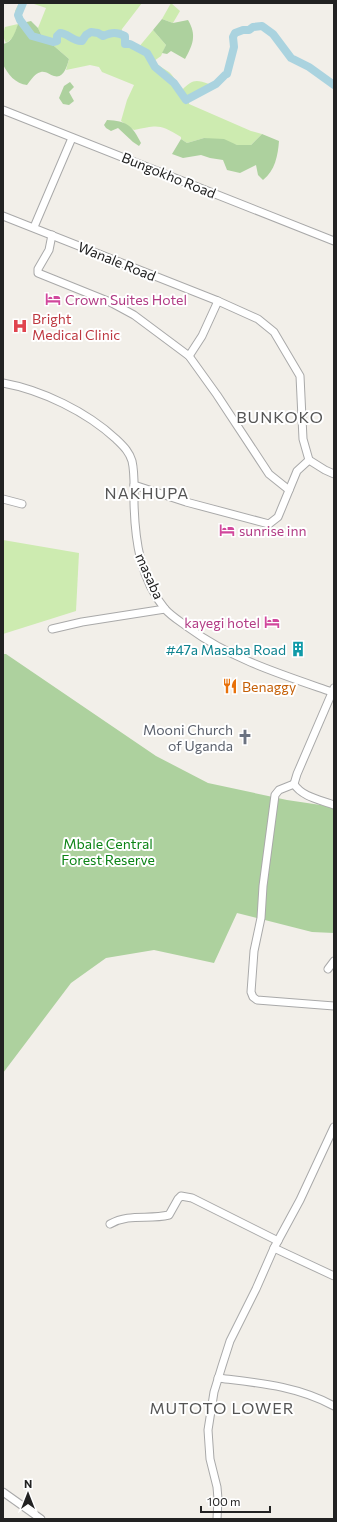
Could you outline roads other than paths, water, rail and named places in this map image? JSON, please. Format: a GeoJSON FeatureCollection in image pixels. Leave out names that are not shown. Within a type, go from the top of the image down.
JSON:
{"type":"FeatureCollection","features":[{"type":"Feature","properties":{"kind":"street","name":"Bungokho Road"},"geometry":{"type":"LineString","coordinates":[[3,110],[334,241]]}},
{"type":"Feature","properties":{"kind":"street"},"geometry":{"type":"LineString","coordinates":[[34,227],[72,138]]}},
{"type":"Feature","properties":{"kind":"street","name":"Wanale Road"},"geometry":{"type":"LineString","coordinates":[[3,216],[218,300],[258,319],[274,332],[301,381],[303,444],[309,460]]}},
{"type":"Feature","properties":{"kind":"street"},"geometry":{"type":"LineString","coordinates":[[52,235],[49,250],[38,270],[38,273],[116,305],[145,322],[189,356],[218,394],[269,474],[289,490]]}},
{"type":"Feature","properties":{"kind":"street"},"geometry":{"type":"LineString","coordinates":[[189,356],[202,336],[218,300]]}},
{"type":"Feature","properties":{"kind":"street","name":"masaba"},"geometry":{"type":"LineString","coordinates":[[3,384],[16,386],[44,395],[82,414],[98,424],[127,450],[132,463],[137,549],[142,566],[150,584],[165,609],[201,637],[224,650],[268,669],[333,690]]}},
{"type":"Feature","properties":{"kind":"street"},"geometry":{"type":"LineString","coordinates":[[134,486],[186,502],[269,524],[278,517],[297,471],[309,460],[334,474]]}},
{"type":"Feature","properties":{"kind":"street"},"geometry":{"type":"LineString","coordinates":[[3,499],[22,504]]}},
{"type":"Feature","properties":{"kind":"street"},"geometry":{"type":"LineString","coordinates":[[52,629],[90,620],[165,609]]}},
{"type":"Feature","properties":{"kind":"street"},"geometry":{"type":"LineString","coordinates":[[294,784],[333,690]]}},
{"type":"Feature","properties":{"kind":"street"},"geometry":{"type":"LineString","coordinates":[[294,784],[300,791],[334,805]]}},
{"type":"Feature","properties":{"kind":"street"},"geometry":{"type":"LineString","coordinates":[[294,784],[278,790],[275,795],[263,886],[261,918],[254,951],[251,992],[252,997],[258,1000],[334,1006]]}},
{"type":"Feature","properties":{"kind":"street"},"geometry":{"type":"LineString","coordinates":[[328,969],[334,961]]}},
{"type":"Feature","properties":{"kind":"street"},"geometry":{"type":"LineString","coordinates":[[217,1519],[217,1487],[210,1459],[208,1430],[214,1392],[218,1378],[230,1341],[256,1289],[274,1248],[300,1200],[334,1127]]}},
{"type":"Feature","properties":{"kind":"street"},"geometry":{"type":"LineString","coordinates":[[110,1224],[120,1219],[132,1217],[156,1217],[169,1215],[181,1196],[192,1198],[278,1241]]}},
{"type":"Feature","properties":{"kind":"street"},"geometry":{"type":"LineString","coordinates":[[274,1248],[334,1276]]}},
{"type":"Feature","properties":{"kind":"street"},"geometry":{"type":"LineString","coordinates":[[218,1378],[269,1384],[297,1390],[334,1406]]}},
{"type":"Feature","properties":{"kind":"street"},"geometry":{"type":"LineString","coordinates":[[3,1492],[41,1519]]}},
{"type":"Feature","properties":{"kind":"waterway"},"geometry":{"type":"LineString","coordinates":[[23,3],[18,15],[32,36],[53,42],[57,41],[57,36],[60,33],[66,34],[79,41],[82,41],[86,35],[91,32],[98,33],[103,36],[114,33],[125,36],[125,44],[130,44],[147,53],[155,67],[174,83],[186,100],[216,84],[227,74],[234,47],[233,37],[235,33],[243,30],[249,30],[253,27],[262,26],[273,34],[291,58],[309,67],[334,85]]}},
{"type":"Feature","properties":{"kind":"place","name":"Crown Suites Hotel"},"geometry":{"type":"Point","coordinates":[53,299]}},
{"type":"Feature","properties":{"kind":"place","name":"Bright Medical Clinic"},"geometry":{"type":"Point","coordinates":[20,326]}},
{"type":"Feature","properties":{"kind":"place","name":"sunrise inn"},"geometry":{"type":"Point","coordinates":[227,530]}},
{"type":"Feature","properties":{"kind":"place","name":"kayegi hotel"},"geometry":{"type":"Point","coordinates":[272,622]}},
{"type":"Feature","properties":{"kind":"place","name":"#47a Masaba Road"},"geometry":{"type":"Point","coordinates":[298,649]}},
{"type":"Feature","properties":{"kind":"place","name":"Benaggy"},"geometry":{"type":"Point","coordinates":[230,686]}},
{"type":"Feature","properties":{"kind":"place","name":"Mooni Church of Uganda"},"geometry":{"type":"Point","coordinates":[245,737]}},
{"type":"Feature","properties":{"kind":"district","name":"BUNKOKO"},"geometry":{"type":"Point","coordinates":[280,416]}},
{"type":"Feature","properties":{"kind":"district","name":"NAKHUPA"},"geometry":{"type":"Point","coordinates":[147,492]}},
{"type":"Feature","properties":{"kind":"district","name":"MUTOTO LOWER"},"geometry":{"type":"Point","coordinates":[222,1407]}},
{"type":"Feature","properties":{"kind":"park label","name":"Mbale Central Forest Reserve"},"geometry":{"type":"Point","coordinates":[108,852]}}]}
